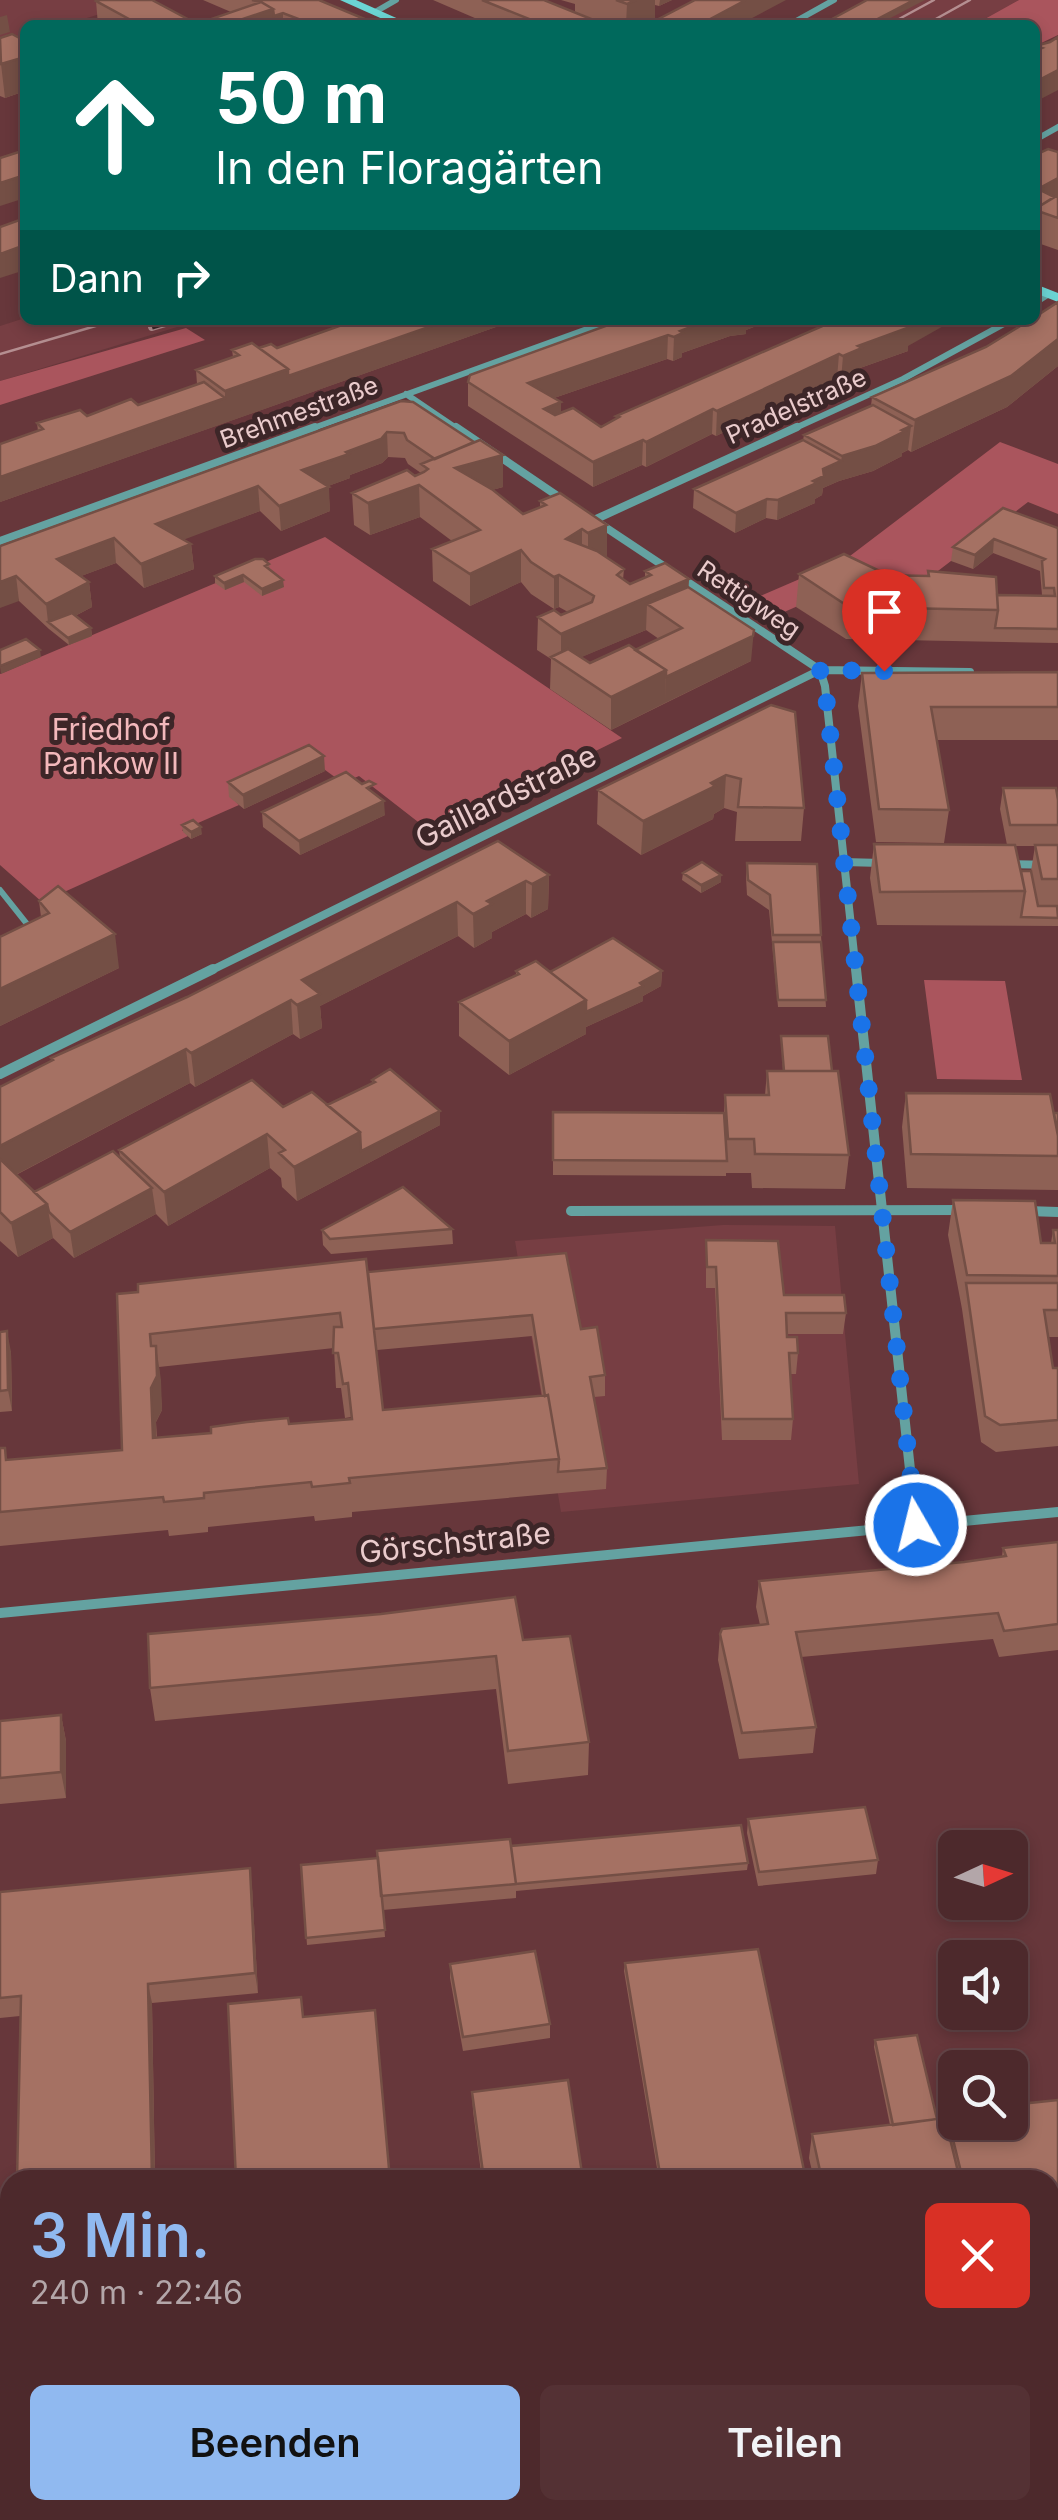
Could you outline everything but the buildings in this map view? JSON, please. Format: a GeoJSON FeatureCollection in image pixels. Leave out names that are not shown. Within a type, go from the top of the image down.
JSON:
{"type":"FeatureCollection","features":[{"type":"Feature","properties":{"kind":"main road"},"geometry":{"type":"LineString","coordinates":[[346,0],[394,20]]}},
{"type":"Feature","properties":{"kind":"street"},"geometry":{"type":"LineString","coordinates":[[375,12],[396,0]]}},
{"type":"Feature","properties":{"kind":"street"},"geometry":{"type":"LineString","coordinates":[[798,20],[834,0]]}},
{"type":"Feature","properties":{"kind":"street","name":"Brehmestraße"},"geometry":{"type":"LineString","coordinates":[[0,541],[598,325]]}},
{"type":"Feature","properties":{"kind":"street","name":"Pradelstraße"},"geometry":{"type":"LineString","coordinates":[[594,520],[902,379],[1001,325]]}},
{"type":"Feature","properties":{"kind":"street","name":"Rettigweg"},"geometry":{"type":"LineString","coordinates":[[406,394],[820,670]]}},
{"type":"Feature","properties":{"kind":"street"},"geometry":{"type":"LineString","coordinates":[[820,670],[825,686],[916,1525]]}},
{"type":"Feature","properties":{"kind":"street","name":"Gaillardstraße"},"geometry":{"type":"LineString","coordinates":[[0,1074],[820,670],[981,672]]}},
{"type":"Feature","properties":{"kind":"street"},"geometry":{"type":"LineString","coordinates":[[843,862],[902,863]]}},
{"type":"Feature","properties":{"kind":"street"},"geometry":{"type":"LineString","coordinates":[[1001,864],[1058,864]]}},
{"type":"Feature","properties":{"kind":"street"},"geometry":{"type":"LineString","coordinates":[[571,1212],[979,1210]]}},
{"type":"Feature","properties":{"kind":"street"},"geometry":{"type":"LineString","coordinates":[[1018,1211],[1058,1212]]}},
{"type":"Feature","properties":{"kind":"street","name":"Görschstraße"},"geometry":{"type":"LineString","coordinates":[[0,1613],[1058,1512]]}},
{"type":"Feature","properties":{"kind":"lane"},"geometry":{"type":"LineString","coordinates":[[103,20],[117,15]]}},
{"type":"Feature","properties":{"kind":"lane"},"geometry":{"type":"LineString","coordinates":[[0,890],[42,942]]}},
{"type":"Feature","properties":{"kind":"shaded area"},"geometry":{"type":"Polygon","coordinates":[[[0,0],[113,0],[126,6],[80,20],[20,20],[20,39],[0,45],[0,0]]]}},
{"type":"Feature","properties":{"kind":"shaded area"},"geometry":{"type":"Polygon","coordinates":[[[865,0],[1019,0],[983,20],[829,20],[865,0]]]}},
{"type":"Feature","properties":{"kind":"shaded area"},"geometry":{"type":"Polygon","coordinates":[[[20,320],[20,325],[184,325],[0,381],[0,326],[20,320]]]}},
{"type":"Feature","properties":{"kind":"shaded area"},"geometry":{"type":"Polygon","coordinates":[[[723,1225],[835,1226],[859,1484],[561,1512],[515,1241],[723,1225]]]}},
{"type":"Feature","properties":{"kind":"green space"},"geometry":{"type":"Polygon","coordinates":[[[1019,0],[1058,0],[1058,35],[1040,44],[1040,20],[983,20],[1019,0]]]}},
{"type":"Feature","properties":{"kind":"green space"},"geometry":{"type":"Polygon","coordinates":[[[186,328],[205,340],[0,405],[0,381],[186,328]]]}},
{"type":"Feature","properties":{"kind":"green space"},"geometry":{"type":"Polygon","coordinates":[[[1000,442],[1058,464],[1058,514],[1028,502],[917,587],[877,571],[782,613],[758,597],[846,559],[1000,442]]]}},
{"type":"Feature","properties":{"kind":"green space","name":"Friedhof Pankow II"},"geometry":{"type":"Polygon","coordinates":[[[325,537],[622,738],[431,832],[359,776],[343,783],[310,759],[230,796],[239,805],[182,830],[188,836],[42,902],[0,865],[0,674],[325,537]]]}},
{"type":"Feature","properties":{"kind":"green space"},"geometry":{"type":"Polygon","coordinates":[[[924,980],[1005,981],[1022,1080],[937,1079],[924,980]]]}},
{"type":"Feature","properties":{"kind":"tram line"},"geometry":{"type":"LineString","coordinates":[[897,20],[934,0]]}},
{"type":"Feature","properties":{"kind":"tram line"},"geometry":{"type":"LineString","coordinates":[[934,20],[970,0]]}},
{"type":"Feature","properties":{"kind":"tram line"},"geometry":{"type":"LineString","coordinates":[[0,354],[99,325]]}},
{"type":"Feature","properties":{"kind":"railway"},"geometry":{"type":"LineString","coordinates":[[152,327],[159,325]]}},
{"type":"Feature","properties":{"kind":"route"},"geometry":{"type":"LineString","coordinates":[[884,671],[820,670],[825,686],[916,1525]]}}]}
